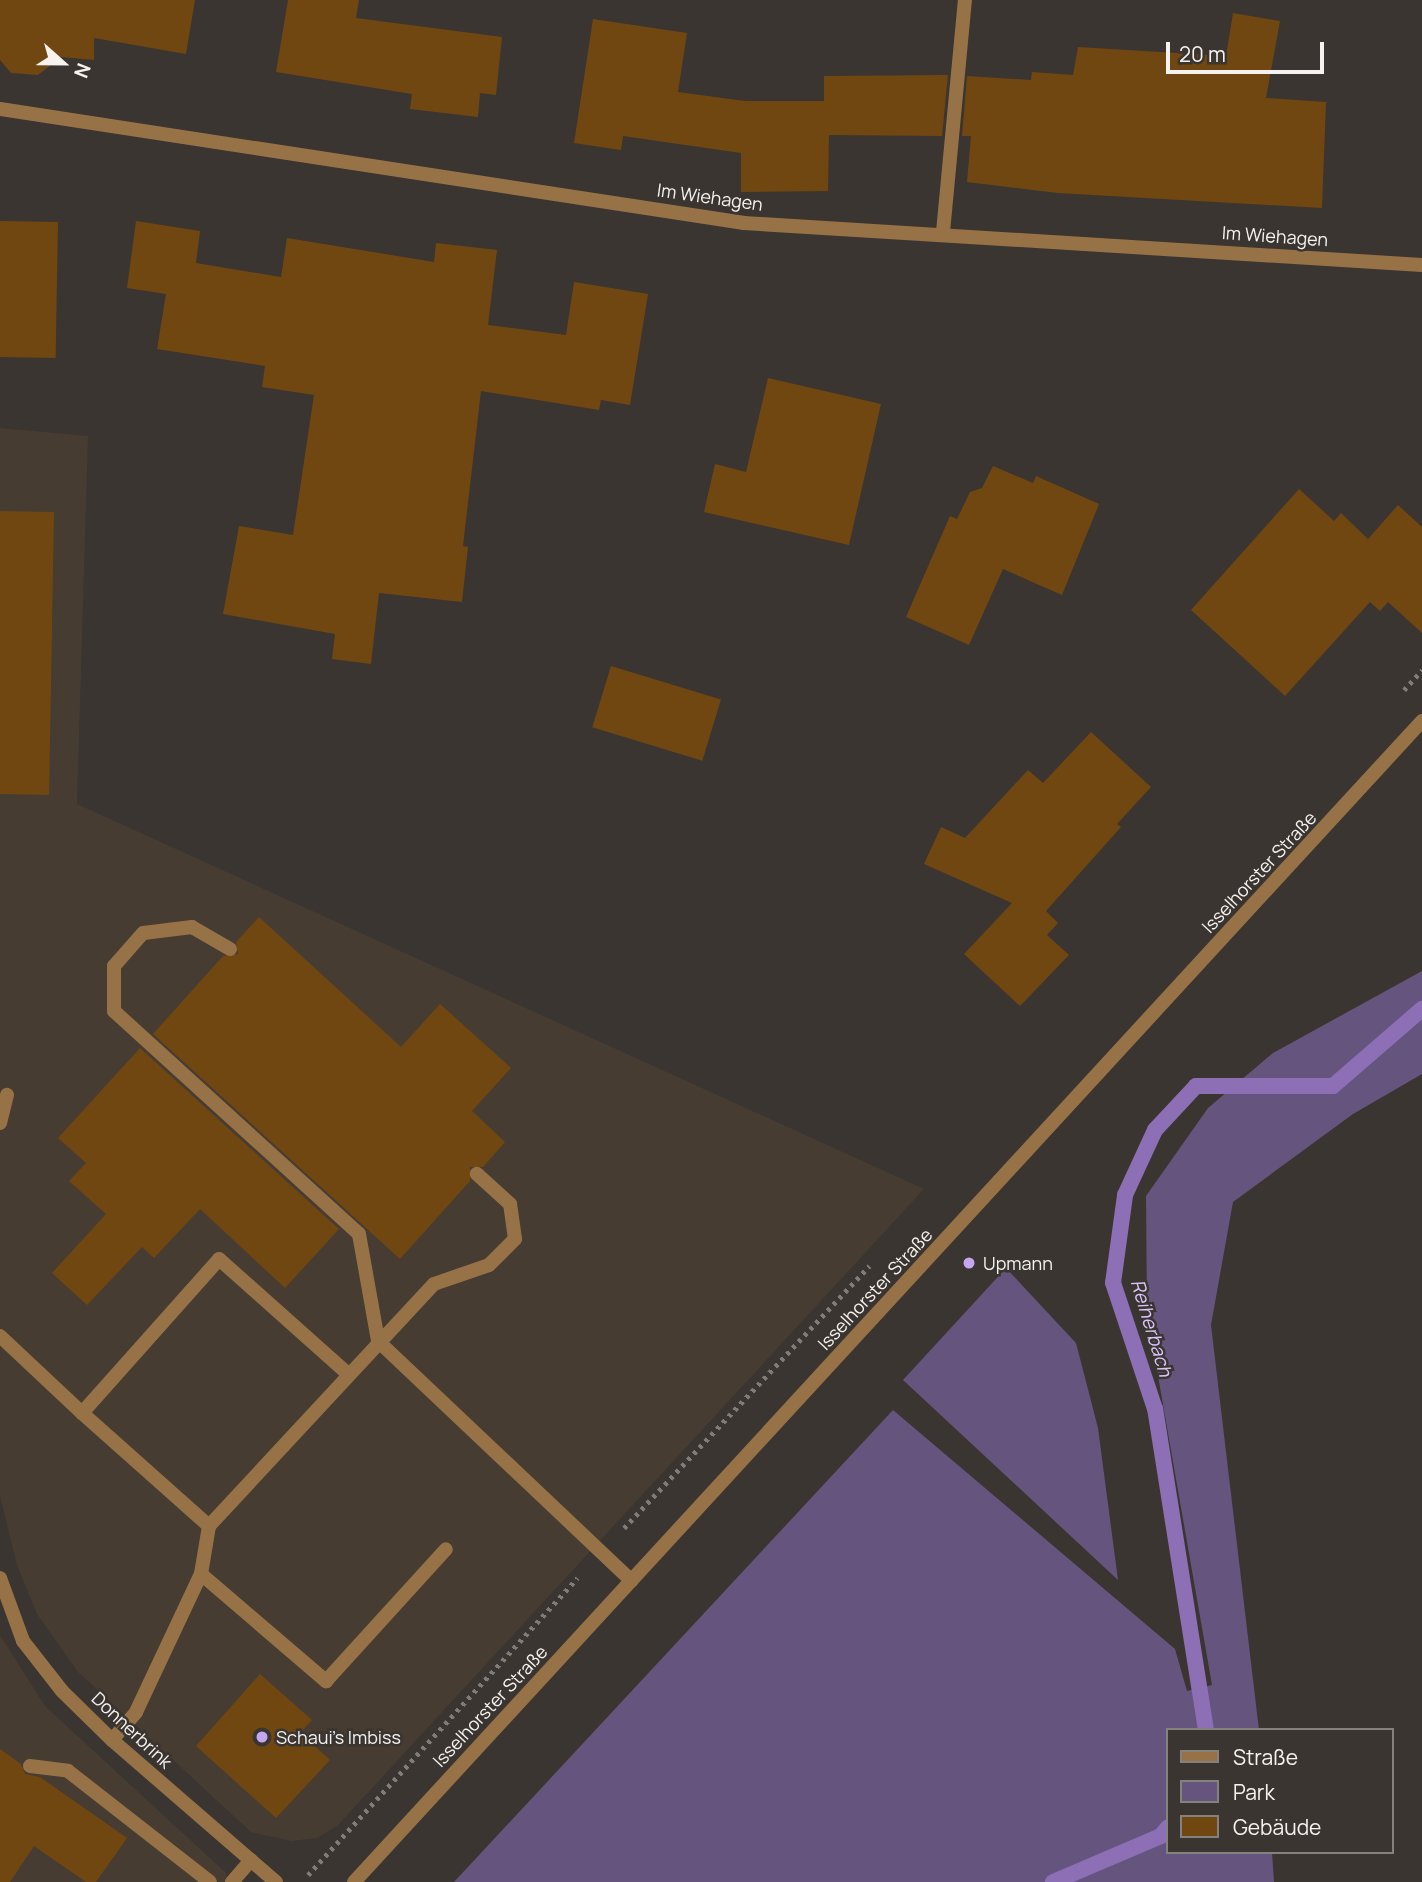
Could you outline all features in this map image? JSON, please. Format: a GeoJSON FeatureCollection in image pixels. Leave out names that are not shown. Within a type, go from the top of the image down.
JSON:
{"type":"FeatureCollection","features":[{"type":"Feature","properties":{"kind":"street"},"geometry":{"type":"LineString","coordinates":[[943,232],[965,0]]}},
{"type":"Feature","properties":{"kind":"street","name":"Im Wiehagen"},"geometry":{"type":"LineString","coordinates":[[0,109],[744,223],[943,232],[1422,265]]}},
{"type":"Feature","properties":{"kind":"street","name":"Isselhorster Straße"},"geometry":{"type":"LineString","coordinates":[[354,1882],[1422,721]]}},
{"type":"Feature","properties":{"kind":"street"},"geometry":{"type":"LineString","coordinates":[[230,949],[192,927],[143,933],[114,966],[114,1011],[359,1234],[378,1341],[632,1581]]}},
{"type":"Feature","properties":{"kind":"street"},"geometry":{"type":"LineString","coordinates":[[0,1123],[7,1095]]}},
{"type":"Feature","properties":{"kind":"street"},"geometry":{"type":"LineString","coordinates":[[112,1740],[136,1712],[201,1574],[209,1526],[346,1373],[434,1284],[489,1265],[515,1240],[510,1204],[477,1174]]}},
{"type":"Feature","properties":{"kind":"street"},"geometry":{"type":"LineString","coordinates":[[82,1413],[219,1259],[346,1373]]}},
{"type":"Feature","properties":{"kind":"street"},"geometry":{"type":"LineString","coordinates":[[0,1336],[209,1526]]}},
{"type":"Feature","properties":{"kind":"street"},"geometry":{"type":"LineString","coordinates":[[201,1574],[326,1681],[446,1549]]}},
{"type":"Feature","properties":{"kind":"street","name":"Donnerbrink"},"geometry":{"type":"LineString","coordinates":[[0,1578],[23,1642],[62,1691],[112,1740],[276,1882]]}},
{"type":"Feature","properties":{"kind":"street"},"geometry":{"type":"LineString","coordinates":[[30,1766],[68,1771],[210,1882]]}},
{"type":"Feature","properties":{"kind":"street"},"geometry":{"type":"LineString","coordinates":[[232,1882],[251,1860]]}},
{"type":"Feature","properties":{"kind":"shaded area"},"geometry":{"type":"Polygon","coordinates":[[[0,428],[88,436],[77,804],[924,1189],[337,1826],[317,1838],[291,1841],[251,1832],[78,1672],[37,1614],[17,1565],[0,1496],[0,428]]]}},
{"type":"Feature","properties":{"kind":"shaded area"},"geometry":{"type":"Polygon","coordinates":[[[0,1635],[45,1706],[226,1873],[226,1882],[0,1882],[0,1635]]]}},
{"type":"Feature","properties":{"kind":"green space"},"geometry":{"type":"Polygon","coordinates":[[[1422,971],[1422,1074],[1353,1114],[1233,1202],[1211,1325],[1259,1728],[1166,1728],[1166,1854],[1272,1854],[1274,1882],[454,1882],[893,1410],[1175,1649],[1187,1691],[1212,1685],[1147,1313],[1146,1196],[1208,1108],[1273,1053],[1422,971]]]}},
{"type":"Feature","properties":{"kind":"green space"},"geometry":{"type":"Polygon","coordinates":[[[1006,1268],[1076,1343],[1098,1428],[1118,1580],[903,1380],[1006,1268]]]}},
{"type":"Feature","properties":{"kind":"building"},"geometry":{"type":"Polygon","coordinates":[[[0,0],[195,0],[186,54],[94,38],[94,60],[61,57],[38,75],[11,73],[0,60],[0,0]]]}},
{"type":"Feature","properties":{"kind":"building"},"geometry":{"type":"Polygon","coordinates":[[[288,0],[359,0],[356,18],[502,37],[496,95],[480,93],[478,117],[410,109],[412,94],[276,72],[288,0]]]}},
{"type":"Feature","properties":{"kind":"building"},"geometry":{"type":"Polygon","coordinates":[[[1233,13],[1280,21],[1266,98],[1326,102],[1322,208],[1058,193],[967,182],[971,136],[962,136],[967,76],[1031,80],[1032,72],[1073,75],[1078,47],[1226,56],[1233,13]]]}},
{"type":"Feature","properties":{"kind":"building"},"geometry":{"type":"Polygon","coordinates":[[[593,19],[687,33],[678,92],[745,101],[824,101],[824,76],[948,75],[942,136],[829,135],[828,191],[741,192],[741,153],[623,136],[621,150],[574,143],[593,19]]]}},
{"type":"Feature","properties":{"kind":"building"},"geometry":{"type":"Polygon","coordinates":[[[0,221],[58,222],[56,358],[0,357],[0,221]]]}},
{"type":"Feature","properties":{"kind":"building"},"geometry":{"type":"Polygon","coordinates":[[[136,221],[200,231],[196,263],[281,277],[287,238],[434,262],[436,243],[497,250],[488,325],[566,335],[574,282],[648,294],[630,405],[601,400],[599,410],[481,391],[463,546],[468,547],[462,602],[379,593],[371,664],[332,659],[335,634],[223,614],[239,526],[293,535],[314,395],[262,387],[265,366],[157,349],[166,294],[127,288],[136,221]]]}},
{"type":"Feature","properties":{"kind":"building"},"geometry":{"type":"Polygon","coordinates":[[[768,378],[881,404],[849,545],[704,512],[715,464],[746,472],[768,378]]]}},
{"type":"Feature","properties":{"kind":"building"},"geometry":{"type":"Polygon","coordinates":[[[993,466],[1033,483],[1036,476],[1099,504],[1062,595],[1003,569],[969,645],[906,617],[950,516],[957,519],[970,492],[982,488],[993,466]]]}},
{"type":"Feature","properties":{"kind":"building"},"geometry":{"type":"Polygon","coordinates":[[[1299,489],[1334,521],[1341,513],[1368,539],[1398,505],[1422,527],[1422,633],[1388,602],[1380,611],[1370,602],[1285,696],[1191,610],[1299,489]]]}},
{"type":"Feature","properties":{"kind":"building"},"geometry":{"type":"Polygon","coordinates":[[[0,511],[54,512],[49,795],[0,794],[0,511]]]}},
{"type":"Feature","properties":{"kind":"building"},"geometry":{"type":"Polygon","coordinates":[[[611,666],[721,700],[702,761],[592,727],[611,666]]]}},
{"type":"Feature","properties":{"kind":"building"},"geometry":{"type":"Polygon","coordinates":[[[1091,732],[1151,787],[1117,824],[1121,827],[1046,911],[1058,923],[1047,935],[1069,955],[1020,1006],[964,954],[1012,903],[924,864],[941,827],[965,838],[1028,770],[1043,783],[1091,732]]]}},
{"type":"Feature","properties":{"kind":"building"},"geometry":{"type":"Polygon","coordinates":[[[259,917],[401,1047],[440,1004],[511,1068],[472,1111],[505,1142],[483,1167],[470,1167],[470,1181],[400,1259],[153,1034],[223,956],[238,954],[236,942],[259,917]]]}},
{"type":"Feature","properties":{"kind":"building"},"geometry":{"type":"Polygon","coordinates":[[[140,1048],[339,1229],[285,1288],[200,1209],[154,1258],[142,1247],[87,1305],[52,1273],[106,1214],[69,1181],[86,1163],[58,1138],[140,1048]]]}},
{"type":"Feature","properties":{"kind":"building"},"geometry":{"type":"Polygon","coordinates":[[[260,1674],[312,1720],[300,1733],[330,1760],[276,1818],[196,1746],[260,1674]]]}},
{"type":"Feature","properties":{"kind":"building"},"geometry":{"type":"Polygon","coordinates":[[[0,1749],[21,1764],[25,1774],[40,1777],[127,1838],[96,1882],[86,1882],[34,1846],[10,1882],[0,1882],[0,1749]]]}},
{"type":"Feature","properties":{"kind":"waterway","name":"Reiherbach"},"geometry":{"type":"LineString","coordinates":[[1206,1728],[1155,1409],[1113,1283],[1125,1195],[1155,1130],[1196,1086],[1333,1086],[1422,1009]]}},
{"type":"Feature","properties":{"kind":"waterway","name":"Reiherbach"},"geometry":{"type":"LineString","coordinates":[[1053,1882],[1161,1836],[1166,1830]]}},
{"type":"Feature","properties":{"kind":"place","name":"Upmann"},"geometry":{"type":"Point","coordinates":[969,1263]}},
{"type":"Feature","properties":{"kind":"place","name":"Schaui's Imbiss"},"geometry":{"type":"Point","coordinates":[262,1737]}}]}
